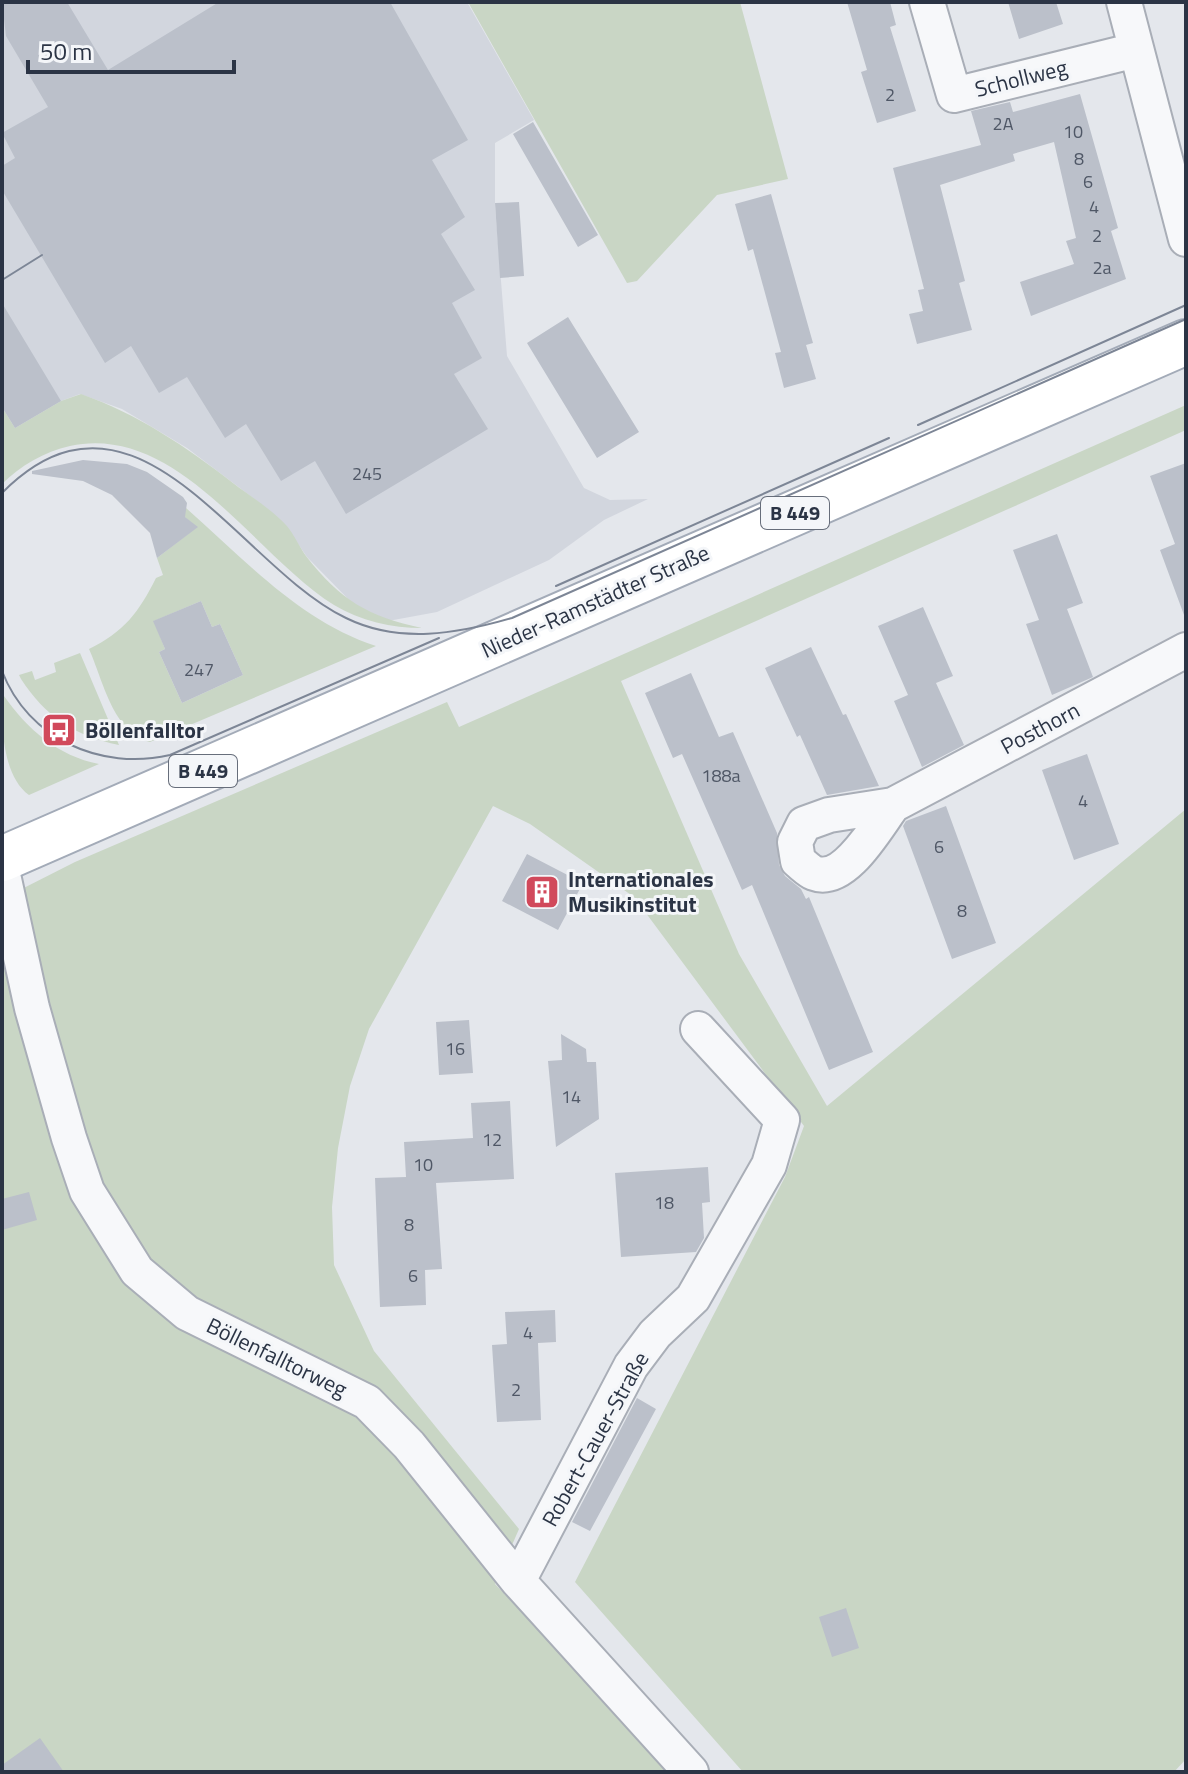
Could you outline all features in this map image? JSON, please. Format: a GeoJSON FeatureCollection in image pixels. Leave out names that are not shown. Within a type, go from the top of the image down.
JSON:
{"type":"FeatureCollection","features":[{"type":"Feature","properties":{"kind":"main road","name":"Nieder-Ramstädter Straße"},"geometry":{"type":"LineString","coordinates":[[2,859],[1186,342]]}},
{"type":"Feature","properties":{"kind":"street","name":"Schollweg"},"geometry":{"type":"LineString","coordinates":[[927,2],[954,95],[1136,50]]}},
{"type":"Feature","properties":{"kind":"street"},"geometry":{"type":"LineString","coordinates":[[1124,2],[1186,239]]}},
{"type":"Feature","properties":{"kind":"street","name":"Posthorn"},"geometry":{"type":"LineString","coordinates":[[893,805],[1186,650]]}},
{"type":"Feature","properties":{"kind":"street","name":"Böllenfalltorweg"},"geometry":{"type":"LineString","coordinates":[[2,870],[32,1008],[69,1138],[87,1191],[137,1271],[187,1313],[367,1402],[409,1445],[518,1581],[691,1772]]}},
{"type":"Feature","properties":{"kind":"street","name":"Robert-Cauer-Straße"},"geometry":{"type":"LineString","coordinates":[[518,1581],[631,1366],[655,1334],[693,1298],[769,1165],[782,1120],[698,1029]]}},
{"type":"Feature","properties":{"kind":"shaded area"},"geometry":{"type":"Polygon","coordinates":[[[2,2],[467,2],[534,120],[495,143],[495,206],[507,356],[584,488],[610,500],[648,499],[604,520],[549,560],[437,612],[388,621],[356,607],[307,557],[286,526],[257,501],[187,448],[122,409],[80,394],[61,401],[15,428],[2,407],[2,2]]]}},
{"type":"Feature","properties":{"kind":"green space"},"geometry":{"type":"Polygon","coordinates":[[[468,2],[740,2],[788,179],[717,195],[637,281],[627,283],[468,2]]]}},
{"type":"Feature","properties":{"kind":"green space"},"geometry":{"type":"Polygon","coordinates":[[[81,394],[122,411],[160,432],[267,508],[289,529],[306,556],[331,584],[357,604],[386,618],[422,628],[376,622],[334,605],[304,583],[212,498],[180,473],[146,454],[109,444],[70,446],[33,460],[2,484],[2,407],[15,428],[61,401],[81,394]]]}},
{"type":"Feature","properties":{"kind":"green space"},"geometry":{"type":"Polygon","coordinates":[[[1186,405],[1186,430],[621,681],[739,954],[827,1106],[1186,809],[1186,1759],[1174,1772],[743,1772],[575,1582],[785,1177],[804,1126],[634,897],[530,824],[493,806],[369,1029],[350,1086],[338,1148],[332,1207],[334,1265],[374,1351],[519,1529],[495,1584],[674,1772],[2,1772],[2,899],[75,862],[447,702],[459,727],[1186,405]]]}},
{"type":"Feature","properties":{"kind":"green space"},"geometry":{"type":"Polygon","coordinates":[[[186,508],[298,605],[348,635],[376,646],[150,742],[137,737],[118,717],[89,649],[112,636],[129,620],[156,578],[163,575],[157,558],[197,527],[182,515],[186,508]],[[201,601],[154,621],[165,649],[159,652],[182,703],[243,675],[220,624],[212,627],[201,601]]]}},
{"type":"Feature","properties":{"kind":"green space"},"geometry":{"type":"Polygon","coordinates":[[[80,653],[119,745],[88,736],[62,722],[40,704],[19,675],[32,671],[35,680],[56,672],[54,663],[80,653]]]}},
{"type":"Feature","properties":{"kind":"green space"},"geometry":{"type":"Polygon","coordinates":[[[4,696],[33,730],[57,748],[99,764],[29,795],[14,776],[5,749],[4,696]]]}},
{"type":"Feature","properties":{"kind":"building"},"geometry":{"type":"Polygon","coordinates":[[[2,2],[67,2],[108,70],[219,2],[390,2],[468,140],[432,160],[465,217],[441,234],[475,290],[452,303],[482,358],[454,374],[488,429],[346,514],[315,461],[281,481],[246,424],[225,438],[187,377],[159,393],[131,346],[105,363],[2,190],[2,166],[15,158],[2,133],[48,107],[6,36],[2,2]]]}},
{"type":"Feature","properties":{"kind":"building"},"geometry":{"type":"Polygon","coordinates":[[[847,2],[890,2],[896,25],[890,27],[916,111],[877,123],[861,72],[867,70],[847,2]]]}},
{"type":"Feature","properties":{"kind":"building"},"geometry":{"type":"Polygon","coordinates":[[[1008,2],[1056,2],[1063,24],[1019,39],[1008,2]]]}},
{"type":"Feature","properties":{"kind":"building"},"geometry":{"type":"Polygon","coordinates":[[[1080,94],[1118,228],[1111,231],[1126,279],[1031,316],[1020,282],[1074,264],[1066,241],[1076,238],[1054,142],[1013,154],[1015,161],[940,185],[965,281],[959,283],[972,330],[917,344],[909,314],[923,311],[918,290],[924,289],[893,168],[981,145],[971,111],[1010,102],[1013,112],[1080,94]]]}},
{"type":"Feature","properties":{"kind":"building"},"geometry":{"type":"Polygon","coordinates":[[[533,122],[598,235],[578,247],[513,134],[533,122]]]}},
{"type":"Feature","properties":{"kind":"building"},"geometry":{"type":"Polygon","coordinates":[[[771,194],[813,343],[806,345],[816,379],[784,388],[775,353],[781,352],[753,249],[748,251],[735,204],[771,194]]]}},
{"type":"Feature","properties":{"kind":"building"},"geometry":{"type":"Polygon","coordinates":[[[519,202],[524,276],[500,278],[495,203],[519,202]]]}},
{"type":"Feature","properties":{"kind":"building"},"geometry":{"type":"Polygon","coordinates":[[[2,303],[61,401],[15,428],[2,407],[2,303]]]}},
{"type":"Feature","properties":{"kind":"building"},"geometry":{"type":"Polygon","coordinates":[[[568,317],[639,432],[597,458],[527,343],[568,317]]]}},
{"type":"Feature","properties":{"kind":"building"},"geometry":{"type":"Polygon","coordinates":[[[83,460],[127,464],[147,472],[183,497],[187,503],[185,517],[198,527],[157,558],[150,533],[112,495],[83,481],[32,474],[32,471],[83,460]]]}},
{"type":"Feature","properties":{"kind":"building"},"geometry":{"type":"Polygon","coordinates":[[[1186,463],[1184,615],[1160,550],[1175,544],[1150,476],[1186,463]]]}},
{"type":"Feature","properties":{"kind":"building"},"geometry":{"type":"Polygon","coordinates":[[[1057,534],[1083,603],[1067,609],[1093,677],[1052,695],[1026,624],[1039,620],[1013,550],[1057,534]]]}},
{"type":"Feature","properties":{"kind":"building"},"geometry":{"type":"Polygon","coordinates":[[[201,601],[212,627],[220,624],[243,675],[182,703],[159,652],[165,649],[153,621],[201,601]]]}},
{"type":"Feature","properties":{"kind":"building"},"geometry":{"type":"Polygon","coordinates":[[[923,607],[953,676],[936,683],[964,745],[922,767],[894,701],[908,695],[878,626],[923,607]]]}},
{"type":"Feature","properties":{"kind":"building"},"geometry":{"type":"Polygon","coordinates":[[[811,647],[879,786],[827,795],[800,735],[797,737],[765,668],[811,647]]]}},
{"type":"Feature","properties":{"kind":"building"},"geometry":{"type":"Polygon","coordinates":[[[691,673],[719,737],[733,732],[777,833],[779,865],[806,899],[809,897],[873,1052],[829,1070],[752,885],[742,890],[682,754],[673,758],[645,693],[691,673]]]}},
{"type":"Feature","properties":{"kind":"building"},"geometry":{"type":"Polygon","coordinates":[[[1087,754],[1119,844],[1074,860],[1042,770],[1087,754]]]}},
{"type":"Feature","properties":{"kind":"building"},"geometry":{"type":"Polygon","coordinates":[[[946,806],[996,943],[952,959],[903,826],[906,821],[946,806]]]}},
{"type":"Feature","properties":{"kind":"building","name":"Internationales Musikinstitut"},"geometry":{"type":"Polygon","coordinates":[[[527,854],[583,883],[558,930],[502,901],[527,854]]]}},
{"type":"Feature","properties":{"kind":"building"},"geometry":{"type":"Polygon","coordinates":[[[469,1020],[473,1073],[439,1075],[436,1022],[469,1020]]]}},
{"type":"Feature","properties":{"kind":"building"},"geometry":{"type":"Polygon","coordinates":[[[561,1034],[586,1049],[587,1062],[596,1062],[599,1119],[556,1147],[548,1061],[562,1060],[561,1034]]]}},
{"type":"Feature","properties":{"kind":"building"},"geometry":{"type":"Polygon","coordinates":[[[510,1101],[514,1179],[436,1183],[442,1269],[425,1270],[426,1305],[380,1307],[375,1178],[406,1177],[404,1142],[473,1138],[471,1103],[510,1101]]]}},
{"type":"Feature","properties":{"kind":"building"},"geometry":{"type":"Polygon","coordinates":[[[708,1167],[710,1202],[702,1203],[704,1238],[696,1252],[621,1257],[615,1173],[708,1167]]]}},
{"type":"Feature","properties":{"kind":"building"},"geometry":{"type":"Polygon","coordinates":[[[29,1192],[37,1220],[2,1230],[2,1199],[29,1192]]]}},
{"type":"Feature","properties":{"kind":"building"},"geometry":{"type":"Polygon","coordinates":[[[555,1310],[556,1342],[538,1343],[541,1420],[497,1422],[492,1345],[507,1344],[505,1312],[555,1310]]]}},
{"type":"Feature","properties":{"kind":"building"},"geometry":{"type":"Polygon","coordinates":[[[637,1398],[656,1409],[590,1531],[572,1522],[637,1398]]]}},
{"type":"Feature","properties":{"kind":"building"},"geometry":{"type":"Polygon","coordinates":[[[846,1608],[859,1648],[832,1657],[819,1617],[846,1608]]]}},
{"type":"Feature","properties":{"kind":"building"},"geometry":{"type":"Polygon","coordinates":[[[40,1738],[64,1772],[2,1772],[2,1765],[40,1738]]]}},
{"type":"Feature","properties":{"kind":"tram line"},"geometry":{"type":"LineString","coordinates":[[2,280],[42,255]]}},
{"type":"Feature","properties":{"kind":"tram line"},"geometry":{"type":"LineString","coordinates":[[918,425],[1186,305]]}},
{"type":"Feature","properties":{"kind":"tram line"},"geometry":{"type":"LineString","coordinates":[[2,493],[51,457],[97,448],[141,460],[183,485],[305,592],[346,618],[366,626],[407,634],[449,632],[512,618],[1186,319]]}},
{"type":"Feature","properties":{"kind":"tram line"},"geometry":{"type":"LineString","coordinates":[[556,586],[889,438]]}},
{"type":"Feature","properties":{"kind":"tram line"},"geometry":{"type":"LineString","coordinates":[[2,671],[14,695],[48,732],[93,753],[144,759],[170,755],[439,638]]}},
{"type":"Feature","properties":{"kind":"place","name":"Böllenfalltor"},"geometry":{"type":"Point","coordinates":[59,730]}},
{"type":"Feature","properties":{"kind":"place","name":"Internationales Musikinstitut"},"geometry":{"type":"Point","coordinates":[542,892]}}]}
